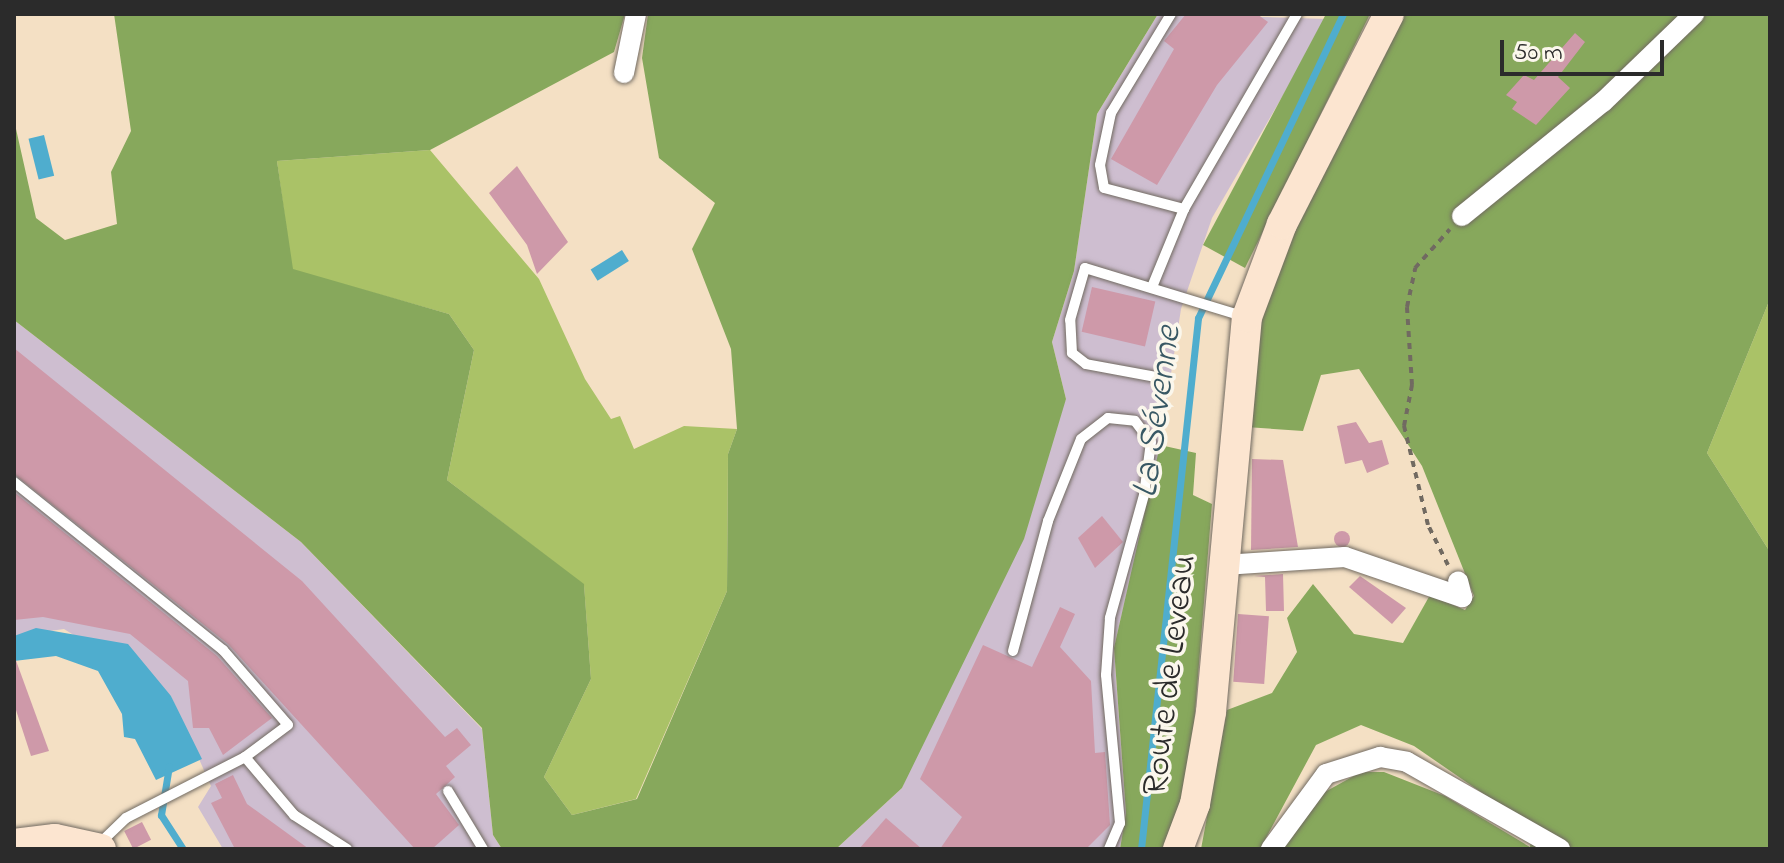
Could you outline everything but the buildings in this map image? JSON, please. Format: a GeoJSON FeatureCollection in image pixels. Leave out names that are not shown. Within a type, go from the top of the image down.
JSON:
{"type":"FeatureCollection","features":[{"type":"Feature","properties":{"kind":"street"},"geometry":{"type":"LineString","coordinates":[[624,73],[636,14]]}},
{"type":"Feature","properties":{"kind":"street","name":"Route de Leveau"},"geometry":{"type":"LineString","coordinates":[[1178,849],[1203,772],[1247,317],[1275,238],[1389,14]]}},
{"type":"Feature","properties":{"kind":"street"},"geometry":{"type":"LineString","coordinates":[[1462,216],[1603,102],[1694,14]]}},
{"type":"Feature","properties":{"kind":"street"},"geometry":{"type":"LineString","coordinates":[[1224,565],[1345,557],[1462,597],[1458,581]]}},
{"type":"Feature","properties":{"kind":"street"},"geometry":{"type":"LineString","coordinates":[[1271,849],[1326,774],[1380,757],[1407,762],[1560,849]]}},
{"type":"Feature","properties":{"kind":"street"},"geometry":{"type":"LineString","coordinates":[[14,844],[55,839],[98,849]]}},
{"type":"Feature","properties":{"kind":"lane"},"geometry":{"type":"LineString","coordinates":[[1171,14],[1111,113],[1100,165],[1104,188],[1184,209]]}},
{"type":"Feature","properties":{"kind":"lane"},"geometry":{"type":"LineString","coordinates":[[1152,287],[1184,209],[1297,14]]}},
{"type":"Feature","properties":{"kind":"lane"},"geometry":{"type":"LineString","coordinates":[[1156,377],[1086,364],[1067,340],[1085,268],[1247,317]]}},
{"type":"Feature","properties":{"kind":"lane"},"geometry":{"type":"LineString","coordinates":[[1013,651],[1048,521],[1081,439],[1108,418],[1135,421],[1151,442],[1144,495],[1110,618],[1106,675],[1120,823],[1109,849]]}},
{"type":"Feature","properties":{"kind":"lane"},"geometry":{"type":"LineString","coordinates":[[14,482],[223,650],[288,725],[245,757],[126,818],[98,849]]}},
{"type":"Feature","properties":{"kind":"lane"},"geometry":{"type":"LineString","coordinates":[[245,757],[294,815],[347,849]]}},
{"type":"Feature","properties":{"kind":"lane"},"geometry":{"type":"LineString","coordinates":[[448,791],[483,849]]}},
{"type":"Feature","properties":{"kind":"path"},"geometry":{"type":"LineString","coordinates":[[1458,581],[1428,525],[1404,426],[1412,385],[1407,307],[1415,268],[1462,216]]}},
{"type":"Feature","properties":{"kind":"shaded area"},"geometry":{"type":"Polygon","coordinates":[[[1158,14],[1327,19],[1212,218],[1181,309],[1157,465],[1114,648],[1126,813],[1120,849],[836,849],[902,788],[1066,399],[1052,342],[1074,271],[1097,114],[1158,14]]]}},
{"type":"Feature","properties":{"kind":"shaded area"},"geometry":{"type":"Polygon","coordinates":[[[14,320],[301,542],[482,729],[493,835],[502,849],[223,849],[198,807],[211,786],[171,696],[64,629],[14,636],[14,320]]]}},
{"type":"Feature","properties":{"kind":"green space"},"geometry":{"type":"Polygon","coordinates":[[[114,14],[625,14],[614,52],[430,150],[277,161],[293,269],[449,314],[474,350],[447,480],[584,584],[591,679],[544,777],[572,815],[637,799],[727,591],[728,454],[737,429],[731,349],[692,249],[715,203],[659,158],[642,58],[648,14],[1158,14],[1097,114],[1074,271],[1052,342],[1066,399],[1024,539],[902,788],[836,849],[502,849],[493,835],[482,728],[301,542],[14,320],[14,120],[36,218],[65,240],[117,224],[111,172],[131,131],[114,14]]]}},
{"type":"Feature","properties":{"kind":"green space"},"geometry":{"type":"Polygon","coordinates":[[[1326,14],[1370,14],[1245,268],[1203,245],[1326,14]]]}},
{"type":"Feature","properties":{"kind":"green space"},"geometry":{"type":"Polygon","coordinates":[[[1403,14],[1770,14],[1770,299],[1707,453],[1770,552],[1770,849],[1282,849],[1323,793],[1361,772],[1384,772],[1445,796],[1530,847],[1533,828],[1414,746],[1361,725],[1316,745],[1260,849],[1201,849],[1227,710],[1272,693],[1297,652],[1287,618],[1313,584],[1354,634],[1403,643],[1430,595],[1465,610],[1474,596],[1422,466],[1359,369],[1321,375],[1303,431],[1246,427],[1252,361],[1279,253],[1403,14]]]}},
{"type":"Feature","properties":{"kind":"green space"},"geometry":{"type":"Polygon","coordinates":[[[430,150],[539,279],[585,379],[611,419],[620,416],[634,449],[684,426],[737,429],[728,454],[727,591],[636,799],[572,815],[544,777],[591,679],[584,585],[447,480],[474,350],[449,314],[292,270],[277,161],[430,150]]]}},
{"type":"Feature","properties":{"kind":"green space"},"geometry":{"type":"Polygon","coordinates":[[[1770,299],[1770,552],[1707,453],[1770,299]]]}},
{"type":"Feature","properties":{"kind":"green space"},"geometry":{"type":"Polygon","coordinates":[[[1160,445],[1196,453],[1193,495],[1212,504],[1189,787],[1164,849],[1120,849],[1126,813],[1114,648],[1160,445]]]}},
{"type":"Feature","properties":{"kind":"water"},"geometry":{"type":"Polygon","coordinates":[[[44,135],[54,176],[39,180],[28,139],[44,135]]]}},
{"type":"Feature","properties":{"kind":"water"},"geometry":{"type":"Polygon","coordinates":[[[622,250],[629,261],[598,281],[591,270],[622,250]]]}},
{"type":"Feature","properties":{"kind":"water"},"geometry":{"type":"Polygon","coordinates":[[[36,628],[128,644],[171,696],[202,759],[156,780],[135,739],[124,737],[122,714],[98,671],[56,656],[14,661],[14,636],[36,628]]]}},
{"type":"Feature","properties":{"kind":"waterway","name":"La Sévenne"},"geometry":{"type":"LineString","coordinates":[[1141,849],[1198,318],[1343,14]]}},
{"type":"Feature","properties":{"kind":"waterway","name":"La Sévenne"},"geometry":{"type":"LineString","coordinates":[[169,766],[161,815],[183,849]]}}]}
